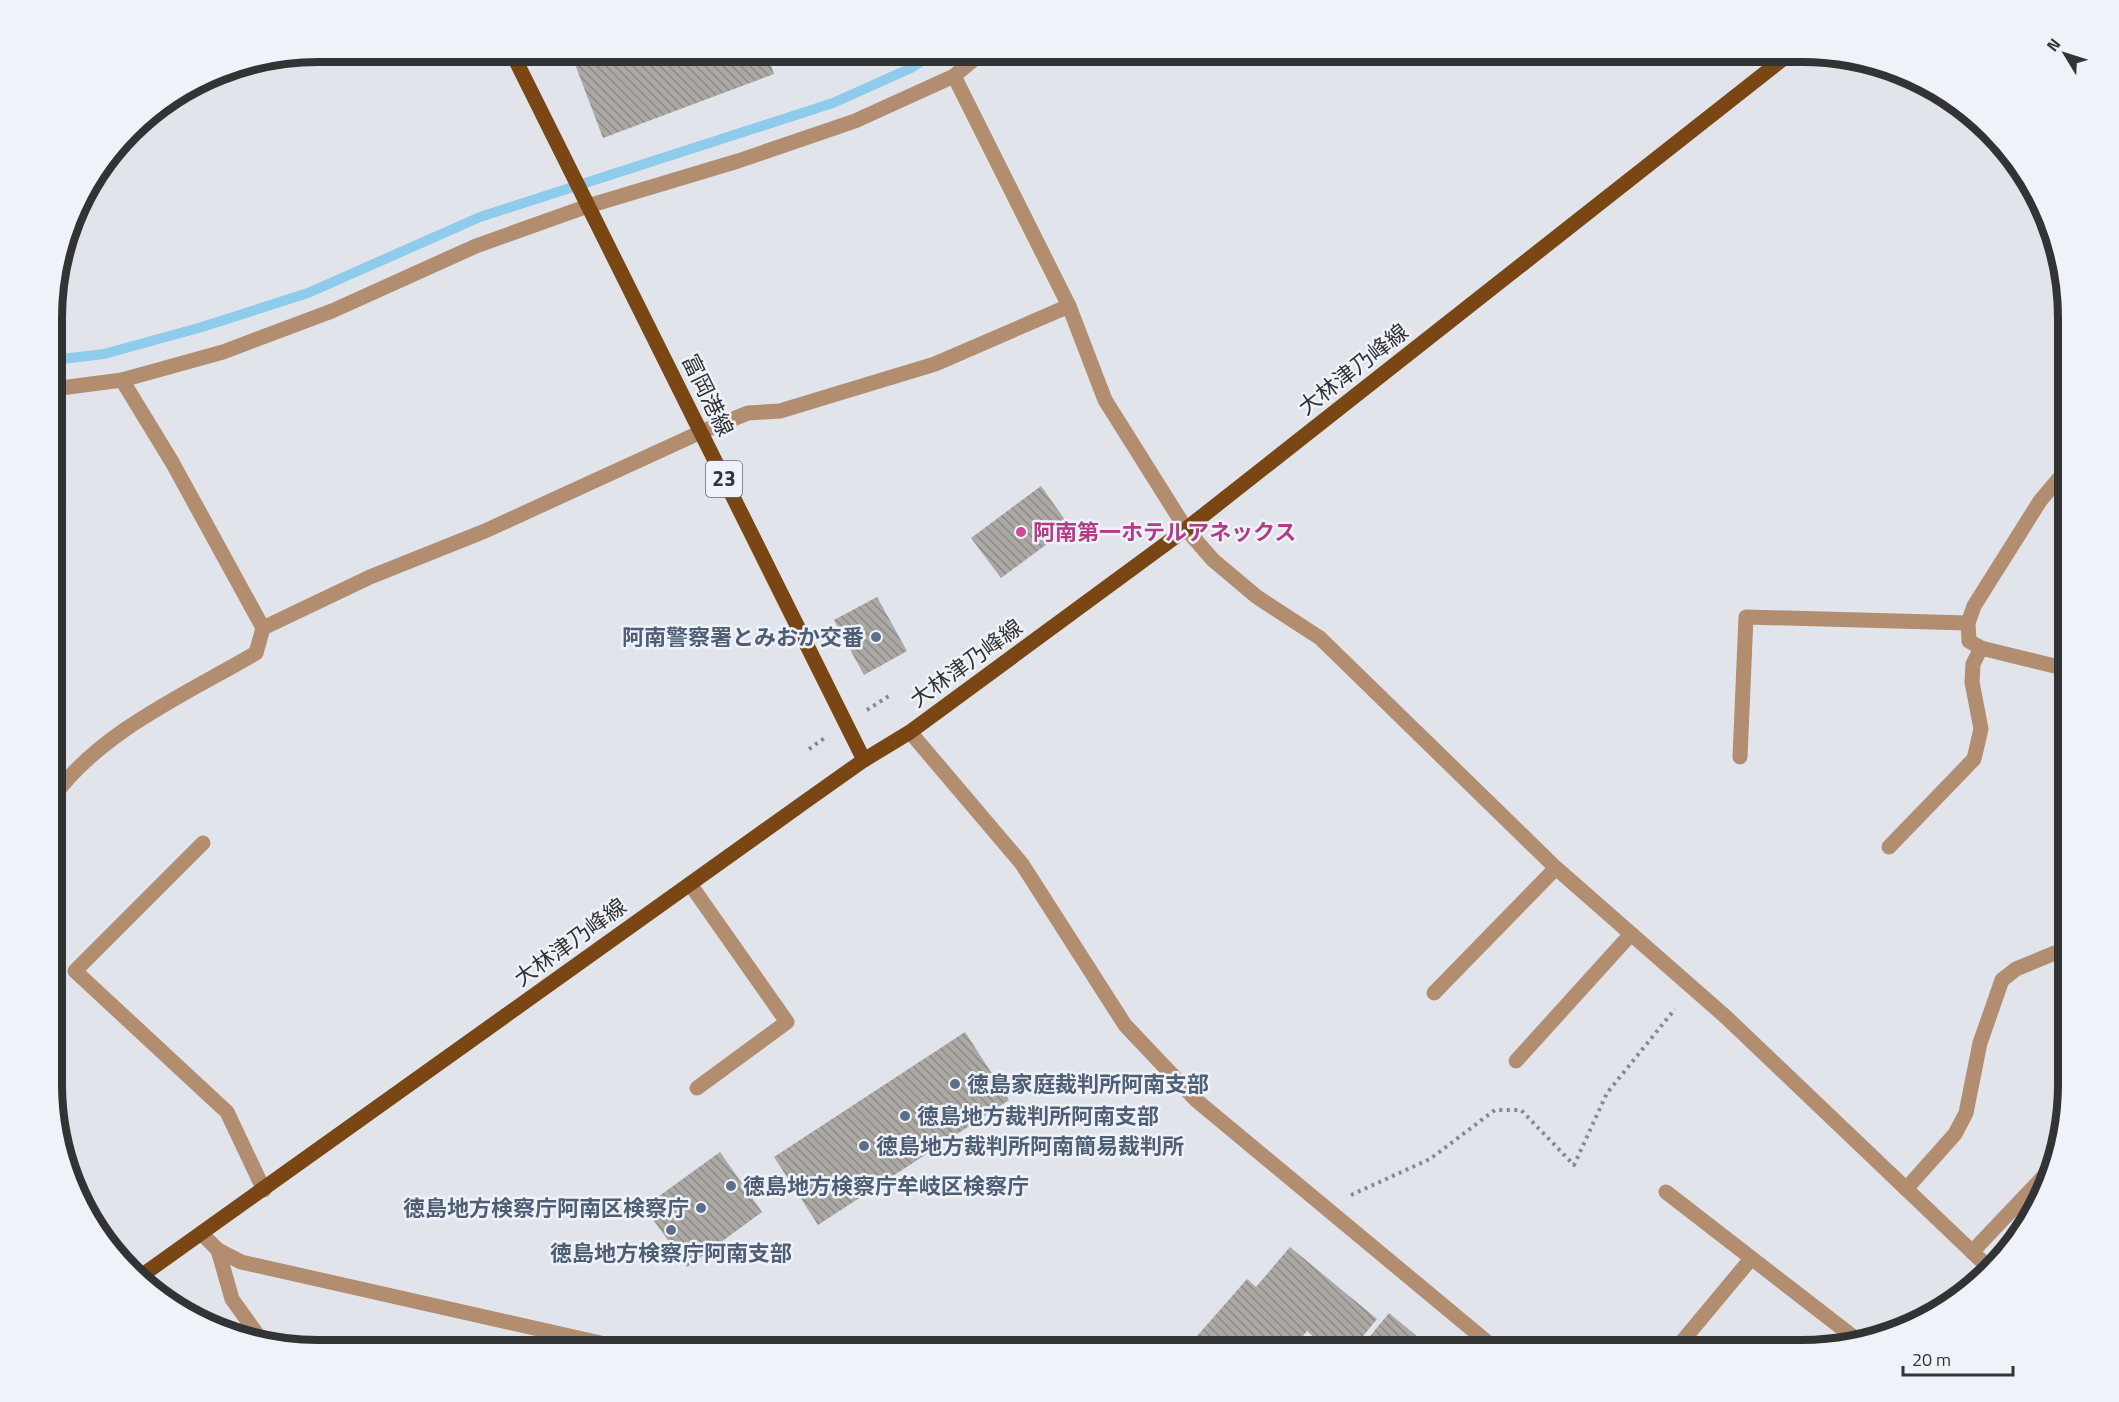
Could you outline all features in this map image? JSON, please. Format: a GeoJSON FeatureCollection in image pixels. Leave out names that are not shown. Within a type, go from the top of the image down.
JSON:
{"type":"FeatureCollection","features":[{"type":"Feature","properties":{"kind":"main road","name":"富岡港線"},"geometry":{"type":"LineString","coordinates":[[515,62],[864,760]]}},
{"type":"Feature","properties":{"kind":"main road","name":"大林津乃峰線"},"geometry":{"type":"LineString","coordinates":[[145,1273],[864,760],[910,732],[1186,529],[1779,62]]}},
{"type":"Feature","properties":{"kind":"street"},"geometry":{"type":"LineString","coordinates":[[62,388],[122,380],[245,344],[332,311],[476,246],[587,202],[738,161],[855,121],[954,76],[971,62]]}},
{"type":"Feature","properties":{"kind":"street"},"geometry":{"type":"LineString","coordinates":[[954,76],[1069,306],[1105,400],[1186,529],[1213,560],[1257,597],[1320,638],[1556,868],[1692,988],[1985,1264]]}},
{"type":"Feature","properties":{"kind":"street"},"geometry":{"type":"LineString","coordinates":[[263,628],[370,577],[485,531],[701,432],[748,413],[780,411],[935,364],[1069,306]]}},
{"type":"Feature","properties":{"kind":"street"},"geometry":{"type":"LineString","coordinates":[[62,785],[102,744],[256,653],[263,628],[172,462],[122,380]]}},
{"type":"Feature","properties":{"kind":"street"},"geometry":{"type":"LineString","coordinates":[[2058,480],[2040,501],[1974,606],[1968,623],[1969,641],[1981,648],[2058,667]]}},
{"type":"Feature","properties":{"kind":"street"},"geometry":{"type":"LineString","coordinates":[[1740,757],[1746,617],[1968,623]]}},
{"type":"Feature","properties":{"kind":"street"},"geometry":{"type":"LineString","coordinates":[[1889,847],[1974,759],[1981,729],[1972,682],[1973,664],[1981,648]]}},
{"type":"Feature","properties":{"kind":"street"},"geometry":{"type":"LineString","coordinates":[[910,732],[1023,864],[1125,1025],[1196,1100],[1323,1208],[1485,1340]]}},
{"type":"Feature","properties":{"kind":"street"},"geometry":{"type":"LineString","coordinates":[[203,843],[75,971],[227,1112],[264,1190]]}},
{"type":"Feature","properties":{"kind":"street"},"geometry":{"type":"LineString","coordinates":[[1434,993],[1556,868]]}},
{"type":"Feature","properties":{"kind":"street"},"geometry":{"type":"LineString","coordinates":[[690,884],[787,1022],[697,1088]]}},
{"type":"Feature","properties":{"kind":"street"},"geometry":{"type":"LineString","coordinates":[[1516,1061],[1631,934]]}},
{"type":"Feature","properties":{"kind":"street"},"geometry":{"type":"LineString","coordinates":[[1906,1189],[1955,1134],[1966,1113],[1980,1043],[2002,980],[2016,969],[2058,952]]}},
{"type":"Feature","properties":{"kind":"street"},"geometry":{"type":"LineString","coordinates":[[1972,1252],[2038,1182]]}},
{"type":"Feature","properties":{"kind":"street"},"geometry":{"type":"LineString","coordinates":[[1666,1192],[1750,1260],[1852,1336]]}},
{"type":"Feature","properties":{"kind":"street"},"geometry":{"type":"LineString","coordinates":[[202,1234],[218,1250],[241,1262],[587,1340]]}},
{"type":"Feature","properties":{"kind":"street"},"geometry":{"type":"LineString","coordinates":[[218,1250],[232,1299],[257,1333]]}},
{"type":"Feature","properties":{"kind":"street"},"geometry":{"type":"LineString","coordinates":[[1683,1340],[1750,1260]]}},
{"type":"Feature","properties":{"kind":"path"},"geometry":{"type":"LineString","coordinates":[[1323,1208],[1430,1159],[1495,1110],[1521,1110],[1574,1165],[1607,1093],[1692,988]]}},
{"type":"Feature","properties":{"kind":"building"},"geometry":{"type":"Polygon","coordinates":[[[574,62],[770,62],[774,74],[603,138],[574,62]]]}},
{"type":"Feature","properties":{"kind":"building","name":"阿南第一ホテルアネックス"},"geometry":{"type":"Polygon","coordinates":[[[1041,486],[1070,527],[1001,578],[971,538],[1041,486]]]}},
{"type":"Feature","properties":{"kind":"building"},"geometry":{"type":"Polygon","coordinates":[[[877,597],[907,651],[864,675],[834,620],[877,597]]]}},
{"type":"Feature","properties":{"kind":"building"},"geometry":{"type":"Polygon","coordinates":[[[965,1032],[1009,1100],[818,1225],[774,1157],[965,1032]]]}},
{"type":"Feature","properties":{"kind":"building"},"geometry":{"type":"Polygon","coordinates":[[[720,1152],[762,1212],[687,1267],[644,1207],[720,1152]]]}},
{"type":"Feature","properties":{"kind":"building"},"geometry":{"type":"Polygon","coordinates":[[[1290,1247],[1377,1319],[1360,1340],[1317,1340],[1307,1331],[1300,1340],[1194,1340],[1247,1279],[1256,1287],[1290,1247]]]}},
{"type":"Feature","properties":{"kind":"building"},"geometry":{"type":"Polygon","coordinates":[[[1389,1313],[1422,1340],[1367,1340],[1389,1313]]]}},
{"type":"Feature","properties":{"kind":"waterway"},"geometry":{"type":"LineString","coordinates":[[62,359],[104,354],[202,327],[308,293],[480,217],[833,103],[921,62]]}},
{"type":"Feature","properties":{"kind":"place","name":"阿南第一ホテルアネックス"},"geometry":{"type":"Point","coordinates":[1021,532]}},
{"type":"Feature","properties":{"kind":"place","name":"阿南警察署とみおか交番"},"geometry":{"type":"Point","coordinates":[876,637]}},
{"type":"Feature","properties":{"kind":"place","name":"徳島家庭裁判所阿南支部"},"geometry":{"type":"Point","coordinates":[955,1084]}},
{"type":"Feature","properties":{"kind":"place","name":"徳島地方裁判所阿南支部"},"geometry":{"type":"Point","coordinates":[905,1116]}},
{"type":"Feature","properties":{"kind":"place","name":"徳島地方裁判所阿南簡易裁判所"},"geometry":{"type":"Point","coordinates":[864,1146]}},
{"type":"Feature","properties":{"kind":"place","name":"徳島地方検察庁牟岐区検察庁"},"geometry":{"type":"Point","coordinates":[731,1186]}},
{"type":"Feature","properties":{"kind":"place","name":"徳島地方検察庁阿南区検察庁"},"geometry":{"type":"Point","coordinates":[701,1208]}},
{"type":"Feature","properties":{"kind":"place","name":"徳島地方検察庁阿南支部"},"geometry":{"type":"Point","coordinates":[671,1230]}}]}
